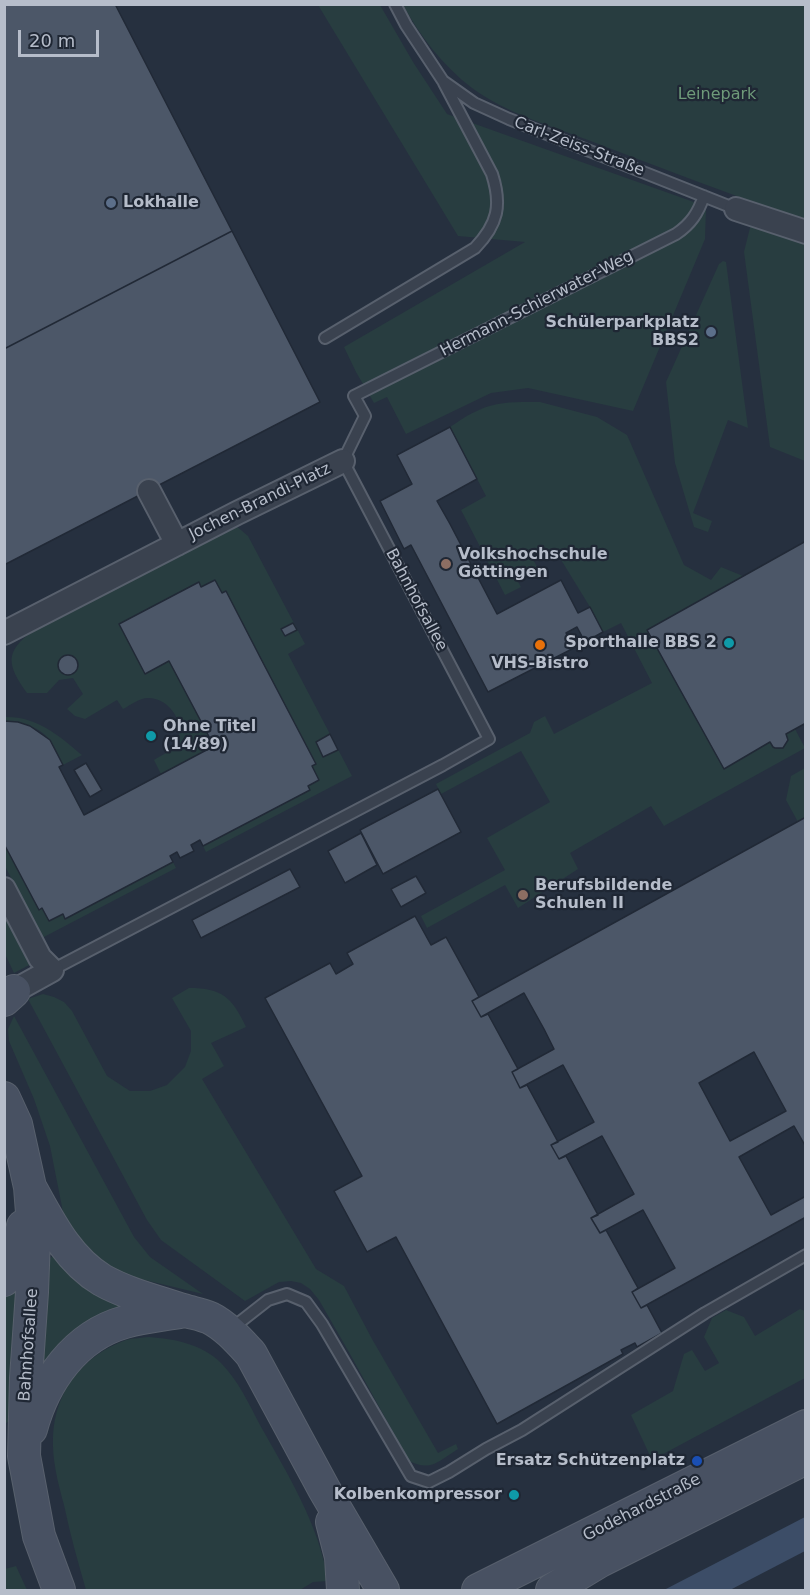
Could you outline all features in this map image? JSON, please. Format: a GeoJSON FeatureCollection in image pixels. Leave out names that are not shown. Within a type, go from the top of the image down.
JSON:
{"type":"FeatureCollection","features":[{"type":"Feature","properties":{"kind":"main road","name":"Bahnhofsallee"},"geometry":{"type":"LineString","coordinates":[[4,1098],[16,1124],[30,1187],[32,1213],[34,1258],[26,1378],[24,1456],[39,1536],[59,1590]]}},
{"type":"Feature","properties":{"kind":"main road"},"geometry":{"type":"LineString","coordinates":[[4,1280],[17,1251],[30,1187]]}},
{"type":"Feature","properties":{"kind":"main road"},"geometry":{"type":"LineString","coordinates":[[30,1187],[66,1247],[91,1272],[125,1291],[210,1318],[228,1331],[250,1354],[324,1489],[383,1590]]}},
{"type":"Feature","properties":{"kind":"main road"},"geometry":{"type":"LineString","coordinates":[[24,1456],[34,1418],[42,1399],[60,1368],[76,1349],[95,1335],[116,1325],[139,1318],[185,1311]]}},
{"type":"Feature","properties":{"kind":"main road","name":"Godehardstraße"},"geometry":{"type":"LineString","coordinates":[[478,1590],[806,1426]]}},
{"type":"Feature","properties":{"kind":"main road"},"geometry":{"type":"LineString","coordinates":[[4,1428],[24,1456]]}},
{"type":"Feature","properties":{"kind":"main road","name":"Godehardstraße"},"geometry":{"type":"LineString","coordinates":[[552,1590],[600,1561],[806,1458]]}},
{"type":"Feature","properties":{"kind":"main road"},"geometry":{"type":"LineString","coordinates":[[324,1489],[341,1557],[343,1590]]}},
{"type":"Feature","properties":{"kind":"street","name":"Carl-Zeiss-Straße"},"geometry":{"type":"LineString","coordinates":[[736,209],[806,232]]}},
{"type":"Feature","properties":{"kind":"street","name":"Jochen-Brandi-Platz"},"geometry":{"type":"LineString","coordinates":[[4,633],[343,461]]}},
{"type":"Feature","properties":{"kind":"street","name":"Jochen-Brandi-Platz"},"geometry":{"type":"LineString","coordinates":[[149,490],[177,544]]}},
{"type":"Feature","properties":{"kind":"street"},"geometry":{"type":"LineString","coordinates":[[4,889],[40,958],[52,970],[8,995]]}},
{"type":"Feature","properties":{"kind":"lane","name":"Carl-Zeiss-Straße"},"geometry":{"type":"LineString","coordinates":[[395,4],[405,25],[443,81],[474,103],[509,120],[736,209]]}},
{"type":"Feature","properties":{"kind":"lane"},"geometry":{"type":"LineString","coordinates":[[325,338],[475,248],[486,236],[494,222],[498,206],[497,189],[492,174],[443,81]]}},
{"type":"Feature","properties":{"kind":"lane","name":"Hermann-Schierwater-Weg"},"geometry":{"type":"LineString","coordinates":[[354,396],[676,234],[684,229],[698,213],[704,196]]}},
{"type":"Feature","properties":{"kind":"lane","name":"Jochen-Brandi-Platz"},"geometry":{"type":"LineString","coordinates":[[343,461],[365,416],[354,396]]}},
{"type":"Feature","properties":{"kind":"lane","name":"Bahnhofsallee"},"geometry":{"type":"LineString","coordinates":[[52,970],[489,739],[343,461]]}},
{"type":"Feature","properties":{"kind":"lane"},"geometry":{"type":"LineString","coordinates":[[228,1331],[268,1300],[287,1294],[306,1302],[322,1324],[411,1476],[429,1482],[522,1430],[705,1313],[806,1255]]}},
{"type":"Feature","properties":{"kind":"green space"},"geometry":{"type":"Polygon","coordinates":[[[318,5],[380,5],[447,114],[706,208],[705,239],[633,411],[528,388],[491,393],[406,434],[387,397],[374,403],[344,347],[525,242],[458,236],[318,5]]]}},
{"type":"Feature","properties":{"kind":"green space","name":"Leinepark"},"geometry":{"type":"Polygon","coordinates":[[[403,5],[805,5],[805,221],[543,124],[499,105],[472,88],[451,70],[425,39],[403,5]]]}},
{"type":"Feature","properties":{"kind":"green space"},"geometry":{"type":"Polygon","coordinates":[[[751,224],[805,244],[805,461],[770,447],[744,252],[751,224]]]}},
{"type":"Feature","properties":{"kind":"green space"},"geometry":{"type":"Polygon","coordinates":[[[726,262],[748,428],[728,420],[693,513],[712,521],[708,532],[694,527],[675,463],[666,382],[719,264],[726,262]]]}},
{"type":"Feature","properties":{"kind":"green space"},"geometry":{"type":"Polygon","coordinates":[[[540,402],[597,417],[627,435],[684,565],[711,580],[721,567],[743,576],[647,631],[723,768],[770,742],[775,748],[783,748],[788,740],[786,734],[795,729],[805,748],[664,826],[651,806],[570,853],[578,869],[518,908],[505,885],[427,928],[421,916],[505,870],[487,838],[550,802],[521,751],[441,794],[436,784],[530,733],[534,722],[545,716],[554,734],[652,683],[621,623],[603,632],[555,550],[534,561],[538,569],[517,580],[521,587],[505,595],[461,510],[486,496],[450,427],[472,413],[493,405],[540,402]]]}},
{"type":"Feature","properties":{"kind":"green space"},"geometry":{"type":"Polygon","coordinates":[[[235,525],[248,536],[305,644],[288,654],[352,776],[206,852],[203,846],[310,790],[308,786],[319,780],[312,766],[316,764],[226,591],[222,593],[214,580],[201,587],[198,582],[119,624],[145,674],[169,661],[214,746],[161,774],[154,760],[174,747],[180,731],[175,715],[164,703],[156,699],[145,698],[123,709],[117,700],[85,719],[75,716],[67,709],[83,694],[73,678],[59,680],[47,693],[27,693],[15,674],[12,659],[17,646],[33,631],[235,525]]]}},
{"type":"Feature","properties":{"kind":"green space"},"geometry":{"type":"Polygon","coordinates":[[[4,717],[37,723],[82,755],[63,765],[45,735],[29,726],[5,721],[4,717]]]}},
{"type":"Feature","properties":{"kind":"green space"},"geometry":{"type":"Polygon","coordinates":[[[805,768],[805,817],[798,822],[786,800],[791,776],[805,768]]]}},
{"type":"Feature","properties":{"kind":"green space"},"geometry":{"type":"Polygon","coordinates":[[[4,844],[39,909],[42,908],[49,921],[63,914],[65,918],[173,862],[176,868],[42,938],[5,866],[4,844]]]}},
{"type":"Feature","properties":{"kind":"green space"},"geometry":{"type":"Polygon","coordinates":[[[4,909],[33,963],[14,973],[5,954],[4,909]]]}},
{"type":"Feature","properties":{"kind":"green space"},"geometry":{"type":"Polygon","coordinates":[[[189,988],[218,992],[231,1001],[241,1017],[246,1027],[211,1043],[224,1066],[202,1079],[316,1269],[344,1286],[438,1453],[456,1444],[458,1449],[435,1464],[424,1465],[409,1461],[319,1300],[310,1289],[301,1283],[279,1282],[245,1301],[161,1240],[147,1220],[28,999],[43,994],[64,1002],[72,1011],[107,1076],[130,1091],[150,1091],[167,1085],[185,1067],[191,1051],[191,1031],[172,998],[189,988]]]}},
{"type":"Feature","properties":{"kind":"green space"},"geometry":{"type":"Polygon","coordinates":[[[14,1016],[134,1237],[150,1257],[203,1294],[128,1276],[110,1268],[89,1252],[64,1217],[50,1146],[34,1099],[9,1041],[8,1029],[14,1016]]]}},
{"type":"Feature","properties":{"kind":"green space"},"geometry":{"type":"Polygon","coordinates":[[[60,1251],[141,1300],[40,1371],[47,1260],[60,1251]]]}},
{"type":"Feature","properties":{"kind":"green space"},"geometry":{"type":"Polygon","coordinates":[[[18,1283],[9,1421],[5,1424],[5,1292],[18,1283]]]}},
{"type":"Feature","properties":{"kind":"green space"},"geometry":{"type":"Polygon","coordinates":[[[800,1309],[805,1311],[805,1378],[652,1460],[631,1415],[673,1391],[684,1354],[692,1350],[705,1371],[719,1363],[704,1337],[712,1318],[726,1310],[744,1317],[755,1336],[800,1309]]]}},
{"type":"Feature","properties":{"kind":"green space"},"geometry":{"type":"Polygon","coordinates":[[[149,1337],[169,1339],[197,1347],[214,1357],[233,1377],[301,1500],[318,1540],[328,1581],[313,1582],[300,1590],[86,1590],[56,1471],[53,1454],[55,1420],[66,1390],[85,1365],[97,1355],[126,1340],[149,1337]]]}},
{"type":"Feature","properties":{"kind":"green space"},"geometry":{"type":"Polygon","coordinates":[[[16,1566],[27,1590],[5,1590],[5,1569],[16,1566]]]}},
{"type":"Feature","properties":{"kind":"water"},"geometry":{"type":"Polygon","coordinates":[[[805,1517],[805,1551],[730,1590],[664,1590],[805,1517]]]}},
{"type":"Feature","properties":{"kind":"building","name":"Lokhalle"},"geometry":{"type":"Polygon","coordinates":[[[4,4],[115,4],[232,231],[4,349],[4,4]]]}},
{"type":"Feature","properties":{"kind":"building"},"geometry":{"type":"Polygon","coordinates":[[[232,231],[320,402],[4,565],[4,349],[232,231]]]}},
{"type":"Feature","properties":{"kind":"building","name":"Volkshochschule Göttingen"},"geometry":{"type":"Polygon","coordinates":[[[450,427],[477,479],[437,501],[497,614],[561,580],[578,613],[590,607],[603,632],[585,642],[577,627],[566,633],[574,648],[488,692],[411,545],[404,549],[380,501],[412,484],[397,455],[450,427]]]}},
{"type":"Feature","properties":{"kind":"building","name":"Sporthalle BBS 2"},"geometry":{"type":"Polygon","coordinates":[[[806,541],[806,723],[786,734],[788,740],[783,748],[775,748],[770,742],[724,769],[647,630],[806,541]]]}},
{"type":"Feature","properties":{"kind":"building"},"geometry":{"type":"Polygon","coordinates":[[[215,580],[222,593],[226,591],[316,764],[312,766],[319,780],[308,786],[310,790],[203,846],[200,840],[191,845],[194,851],[180,858],[177,852],[170,856],[173,862],[65,919],[63,914],[49,921],[42,908],[39,910],[4,844],[4,721],[30,726],[50,740],[63,765],[59,767],[84,815],[214,746],[169,661],[145,674],[119,624],[199,582],[201,587],[215,580]]]}},
{"type":"Feature","properties":{"kind":"building"},"geometry":{"type":"Polygon","coordinates":[[[293,623],[297,630],[285,636],[281,629],[293,623]]]}},
{"type":"Feature","properties":{"kind":"building"},"geometry":{"type":"Polygon","coordinates":[[[68,655],[75,658],[78,665],[75,672],[68,675],[61,672],[58,665],[61,658],[68,655]]]}},
{"type":"Feature","properties":{"kind":"building"},"geometry":{"type":"Polygon","coordinates":[[[330,734],[338,750],[323,757],[316,742],[330,734]]]}},
{"type":"Feature","properties":{"kind":"building"},"geometry":{"type":"Polygon","coordinates":[[[86,763],[102,790],[90,797],[74,770],[86,763]]]}},
{"type":"Feature","properties":{"kind":"building"},"geometry":{"type":"Polygon","coordinates":[[[438,789],[461,832],[383,874],[360,830],[438,789]]]}},
{"type":"Feature","properties":{"kind":"building"},"geometry":{"type":"Polygon","coordinates":[[[806,817],[806,1147],[794,1126],[739,1157],[771,1215],[806,1196],[806,1217],[641,1308],[632,1292],[675,1268],[643,1210],[600,1233],[591,1218],[634,1194],[602,1136],[559,1159],[551,1145],[594,1122],[563,1065],[520,1088],[512,1072],[554,1049],[544,1029],[524,993],[481,1017],[472,1001],[806,817]],[[754,1052],[699,1083],[730,1141],[786,1111],[754,1052]]]}},
{"type":"Feature","properties":{"kind":"building"},"geometry":{"type":"Polygon","coordinates":[[[361,833],[377,865],[345,883],[328,851],[361,833]]]}},
{"type":"Feature","properties":{"kind":"building"},"geometry":{"type":"Polygon","coordinates":[[[290,869],[300,887],[201,938],[192,920],[290,869]]]}},
{"type":"Feature","properties":{"kind":"building"},"geometry":{"type":"Polygon","coordinates":[[[416,876],[426,893],[401,907],[391,889],[416,876]]]}},
{"type":"Feature","properties":{"kind":"building"},"geometry":{"type":"Polygon","coordinates":[[[415,916],[431,945],[446,937],[479,997],[472,1001],[481,1017],[488,1014],[518,1069],[512,1072],[520,1088],[527,1085],[558,1142],[551,1145],[559,1159],[566,1156],[598,1215],[591,1218],[600,1233],[606,1230],[638,1288],[632,1292],[641,1308],[647,1305],[662,1333],[637,1347],[635,1343],[621,1350],[623,1354],[497,1424],[396,1237],[367,1252],[334,1191],[362,1176],[265,998],[330,963],[336,974],[353,964],[347,953],[415,916]]]}},
{"type":"Feature","properties":{"kind":"place","name":"Lokhalle"},"geometry":{"type":"Point","coordinates":[111,203]}},
{"type":"Feature","properties":{"kind":"place","name":"Schülerparkplatz BBS2"},"geometry":{"type":"Point","coordinates":[711,332]}},
{"type":"Feature","properties":{"kind":"place","name":"Volkshochschule Göttingen"},"geometry":{"type":"Point","coordinates":[446,564]}},
{"type":"Feature","properties":{"kind":"place","name":"Sporthalle BBS 2"},"geometry":{"type":"Point","coordinates":[729,643]}},
{"type":"Feature","properties":{"kind":"place","name":"VHS-Bistro"},"geometry":{"type":"Point","coordinates":[540,645]}},
{"type":"Feature","properties":{"kind":"place","name":"Ohne Titel (14/89)"},"geometry":{"type":"Point","coordinates":[151,736]}},
{"type":"Feature","properties":{"kind":"place","name":"Berufsbildende Schulen II"},"geometry":{"type":"Point","coordinates":[523,895]}},
{"type":"Feature","properties":{"kind":"place","name":"Ersatz Schützenplatz"},"geometry":{"type":"Point","coordinates":[697,1461]}},
{"type":"Feature","properties":{"kind":"place","name":"Kolbenkompressor"},"geometry":{"type":"Point","coordinates":[514,1495]}}]}
